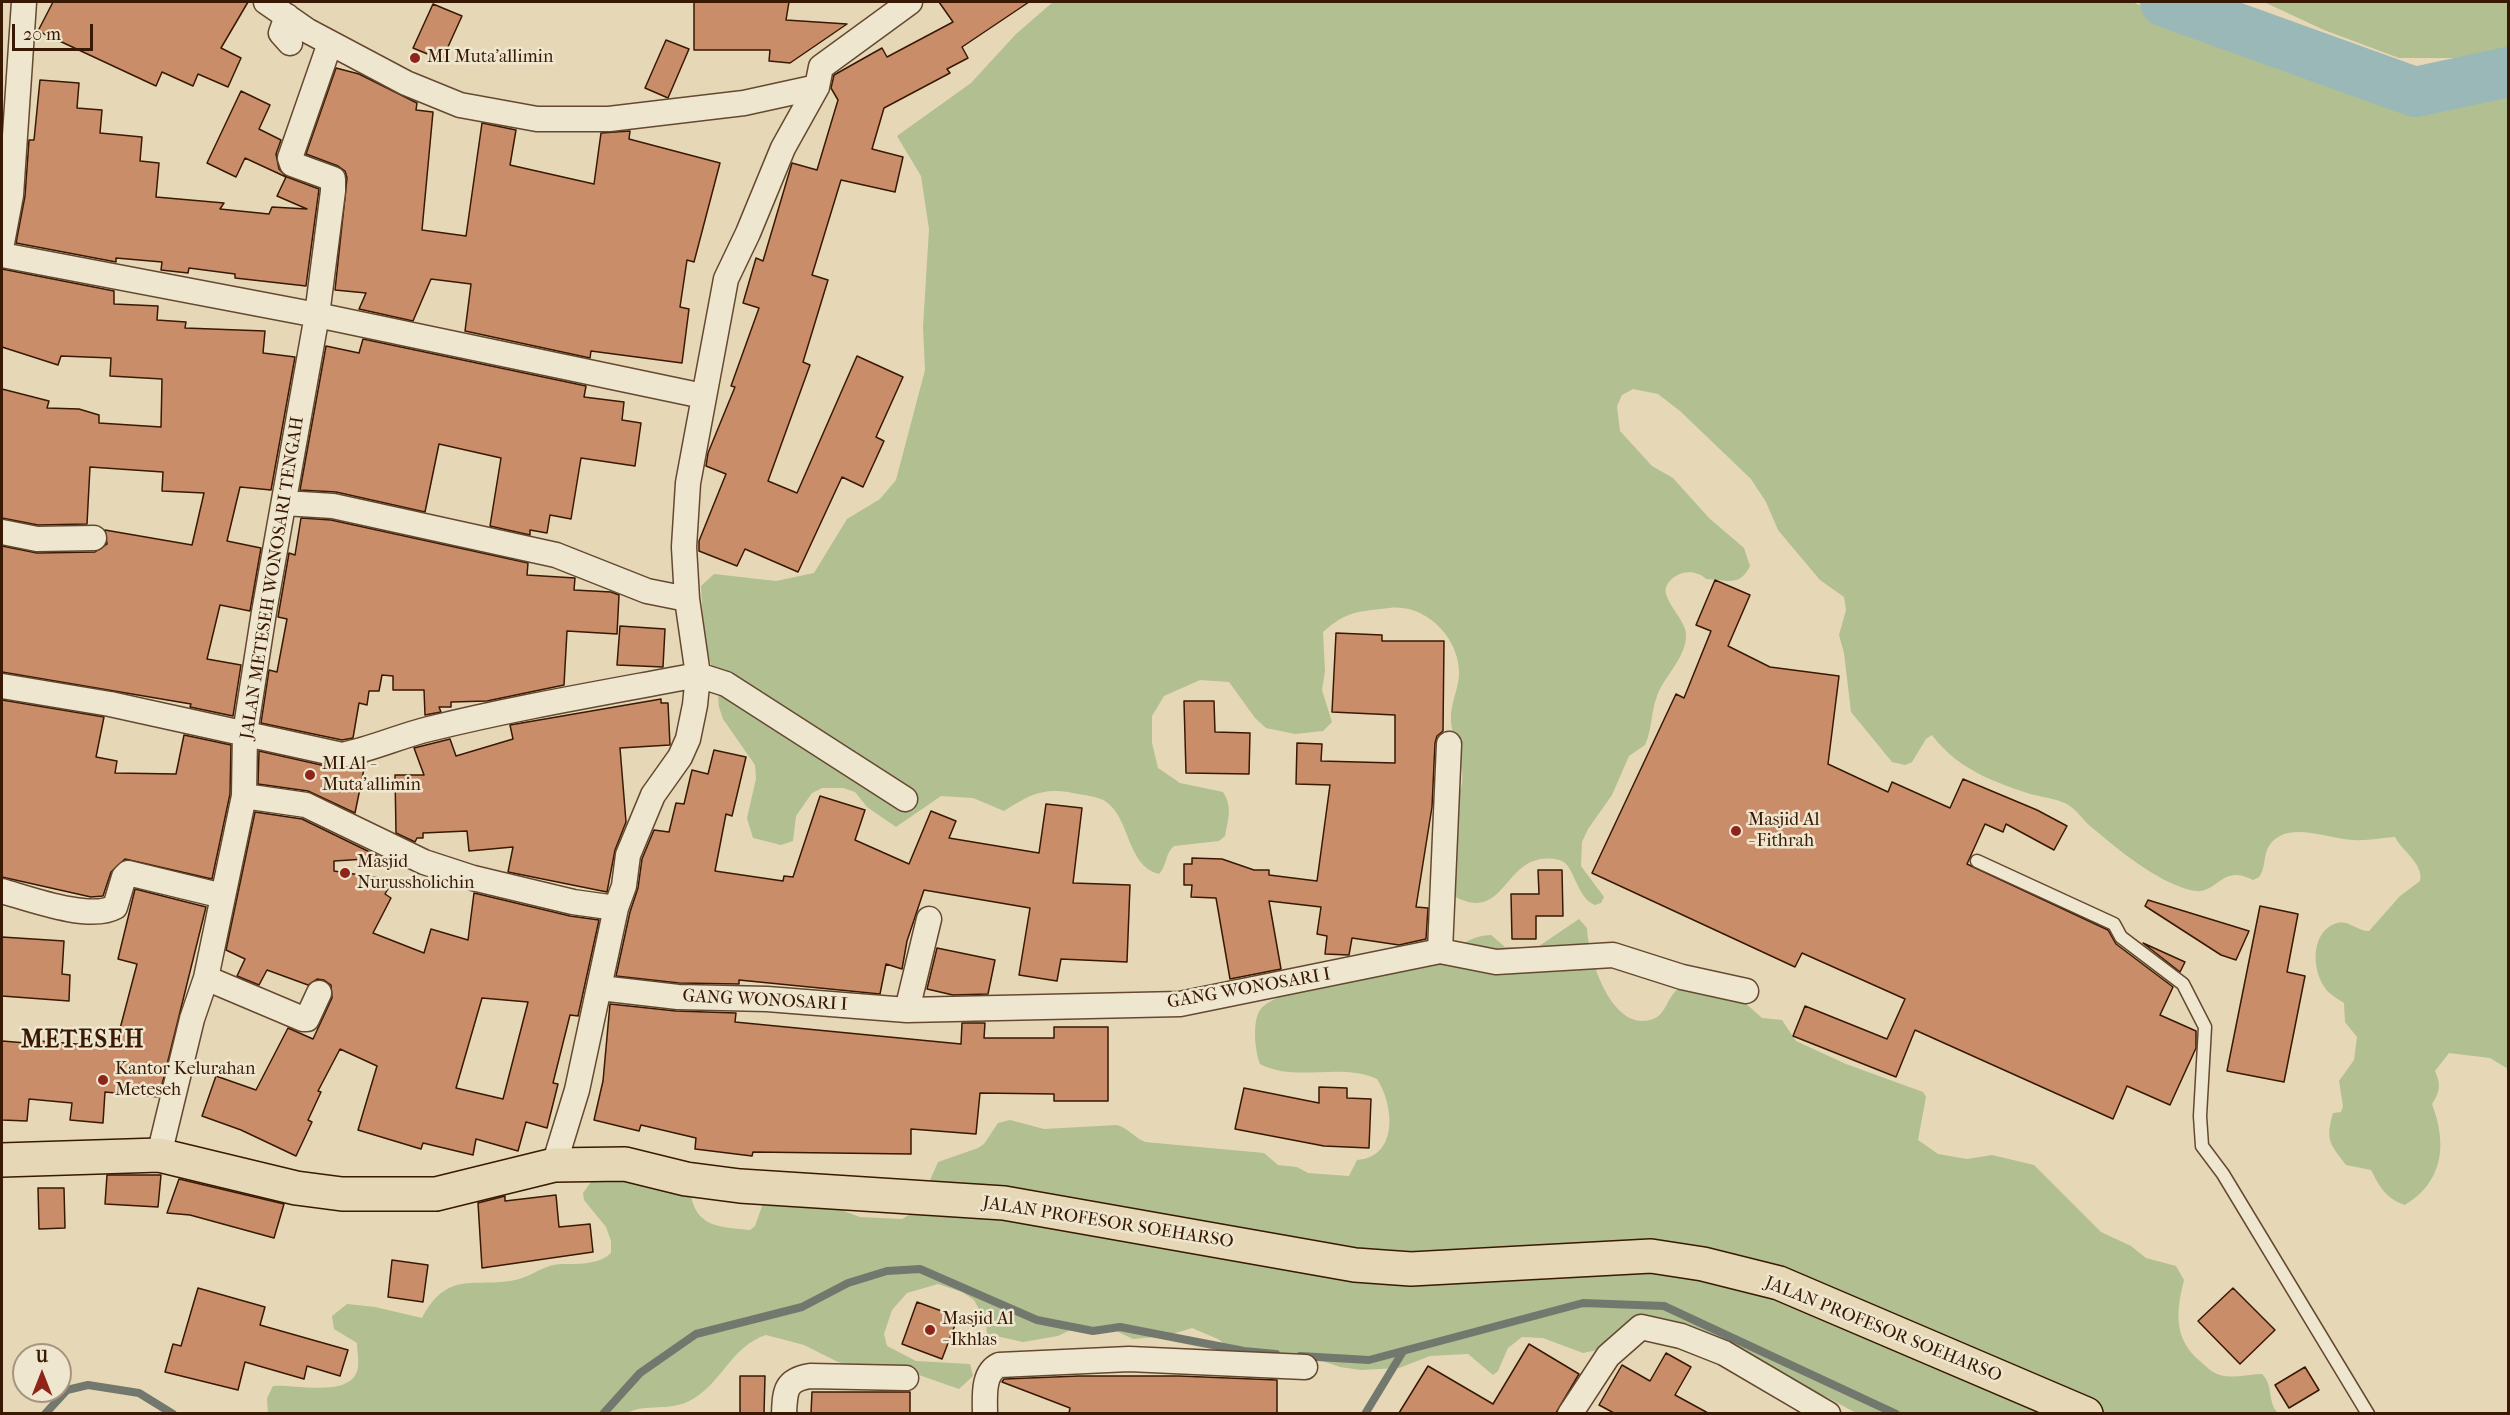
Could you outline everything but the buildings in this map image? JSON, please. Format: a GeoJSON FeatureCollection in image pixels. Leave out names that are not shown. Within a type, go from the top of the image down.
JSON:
{"type":"FeatureCollection","features":[{"type":"Feature","properties":{"kind":"main road","name":"JALAN PROFESOR SOEHARSO"},"geometry":{"type":"LineString","coordinates":[[2,1160],[159,1155],[296,1188],[342,1194],[436,1194],[554,1165],[625,1164],[687,1179],[740,1186],[1004,1203],[1355,1265],[1411,1269],[1651,1256],[1703,1264],[1779,1283],[2086,1413]]}},
{"type":"Feature","properties":{"kind":"street"},"geometry":{"type":"LineString","coordinates":[[2,243],[13,174],[24,2]]}},
{"type":"Feature","properties":{"kind":"street"},"geometry":{"type":"LineString","coordinates":[[266,2],[330,43],[406,83],[460,105],[537,119],[609,119],[744,103],[817,87]]}},
{"type":"Feature","properties":{"kind":"street"},"geometry":{"type":"LineString","coordinates":[[554,1165],[577,1090],[616,908],[624,886],[628,855],[653,795],[680,757],[688,739],[698,675],[687,599],[684,547],[688,483],[726,279],[748,233],[783,148],[817,87],[821,68],[910,2]]}},
{"type":"Feature","properties":{"kind":"street"},"geometry":{"type":"LineString","coordinates":[[287,16],[281,33],[290,43]]}},
{"type":"Feature","properties":{"kind":"street","name":"JALAN METESEH WONOSARI TENGAH"},"geometry":{"type":"LineString","coordinates":[[159,1155],[192,1019],[206,978],[244,796],[245,733],[317,315],[334,182],[329,177],[292,164],[290,158],[330,43]]}},
{"type":"Feature","properties":{"kind":"street"},"geometry":{"type":"LineString","coordinates":[[2,255],[317,315],[703,396]]}},
{"type":"Feature","properties":{"kind":"street"},"geometry":{"type":"LineString","coordinates":[[284,503],[333,506],[556,555],[647,591],[687,599]]}},
{"type":"Feature","properties":{"kind":"street"},"geometry":{"type":"LineString","coordinates":[[2,532],[37,539],[94,538]]}},
{"type":"Feature","properties":{"kind":"street"},"geometry":{"type":"LineString","coordinates":[[2,686],[110,704],[342,755],[368,750],[426,729],[474,718],[698,675],[726,684],[905,799]]}},
{"type":"Feature","properties":{"kind":"street"},"geometry":{"type":"LineString","coordinates":[[1440,951],[1449,744]]}},
{"type":"Feature","properties":{"kind":"street"},"geometry":{"type":"LineString","coordinates":[[244,796],[306,805],[424,862],[473,878],[573,902],[616,908]]}},
{"type":"Feature","properties":{"kind":"street"},"geometry":{"type":"LineString","coordinates":[[2,891],[64,907],[106,912],[115,907],[124,877],[129,873],[223,897]]}},
{"type":"Feature","properties":{"kind":"street"},"geometry":{"type":"LineString","coordinates":[[907,1010],[929,919]]}},
{"type":"Feature","properties":{"kind":"street","name":"GANG WONOSARI I"},"geometry":{"type":"LineString","coordinates":[[600,988],[678,997],[767,999],[907,1010],[1180,1004],[1440,951],[1496,962],[1613,955],[1682,977],[1746,991]]}},
{"type":"Feature","properties":{"kind":"street"},"geometry":{"type":"LineString","coordinates":[[206,978],[303,1019],[307,1019],[313,1010],[319,993]]}},
{"type":"Feature","properties":{"kind":"street"},"geometry":{"type":"LineString","coordinates":[[1574,1412],[1608,1356],[1641,1327],[1681,1336],[1724,1353],[1828,1413]]}},
{"type":"Feature","properties":{"kind":"street"},"geometry":{"type":"LineString","coordinates":[[985,1413],[989,1373],[999,1365],[1129,1359],[1305,1367]]}},
{"type":"Feature","properties":{"kind":"street"},"geometry":{"type":"LineString","coordinates":[[784,1413],[789,1385],[795,1378],[810,1376],[906,1378]]}},
{"type":"Feature","properties":{"kind":"lane"},"geometry":{"type":"LineString","coordinates":[[1977,861],[2114,924],[2121,937],[2183,984],[2205,1027],[2200,1116],[2202,1146],[2223,1174],[2368,1413]]}},
{"type":"Feature","properties":{"kind":"green space"},"geometry":{"type":"Polygon","coordinates":[[[1053,2],[2132,2],[2289,65],[2342,92],[2367,99],[2395,101],[2508,86],[2508,1069],[2490,1058],[2449,1053],[2435,1071],[2439,1088],[2432,1104],[2440,1133],[2440,1147],[2435,1173],[2428,1185],[2405,1205],[2398,1202],[2384,1191],[2371,1170],[2346,1165],[2329,1136],[2333,1113],[2341,1112],[2343,1106],[2339,1081],[2354,1060],[2357,1037],[2345,1022],[2344,1003],[2329,992],[2320,980],[2316,951],[2322,934],[2328,927],[2341,922],[2369,931],[2400,896],[2420,881],[2416,863],[2395,837],[2358,840],[2308,832],[2286,834],[2276,838],[2269,846],[2259,877],[2253,880],[2233,875],[2207,889],[2190,890],[2163,879],[2137,863],[2090,826],[2067,804],[1987,778],[1952,756],[1932,735],[1926,739],[1912,762],[1905,765],[1892,762],[1851,712],[1844,653],[1839,635],[1846,610],[1844,597],[1820,580],[1778,530],[1766,502],[1751,479],[1680,411],[1658,394],[1633,389],[1622,395],[1617,406],[1620,431],[1652,466],[1673,478],[1709,518],[1744,548],[1750,566],[1746,573],[1737,580],[1706,579],[1691,572],[1680,574],[1667,585],[1669,602],[1685,628],[1683,651],[1657,696],[1645,745],[1629,756],[1612,795],[1588,829],[1582,842],[1581,866],[1604,897],[1601,903],[1595,905],[1588,901],[1569,867],[1559,860],[1540,859],[1526,865],[1496,895],[1485,902],[1471,902],[1452,895],[1447,831],[1451,812],[1462,783],[1460,759],[1451,720],[1459,676],[1458,662],[1454,649],[1439,626],[1416,611],[1403,608],[1354,613],[1323,632],[1325,671],[1322,690],[1332,722],[1323,731],[1295,734],[1266,728],[1255,718],[1229,682],[1200,680],[1164,696],[1152,716],[1152,743],[1158,768],[1180,783],[1223,792],[1228,803],[1229,814],[1225,836],[1219,841],[1174,846],[1159,874],[1140,862],[1120,818],[1105,801],[1062,791],[1037,794],[1004,811],[973,798],[941,796],[896,827],[867,807],[855,792],[843,788],[822,788],[812,793],[796,816],[793,841],[781,845],[753,838],[747,818],[756,779],[755,765],[723,719],[719,707],[717,681],[704,645],[701,586],[714,574],[776,581],[814,573],[847,519],[880,499],[896,480],[925,370],[923,327],[929,229],[921,176],[897,136],[971,83],[1016,34],[1053,2]]]}},
{"type":"Feature","properties":{"kind":"green space"},"geometry":{"type":"Polygon","coordinates":[[[2264,2],[2508,2],[2508,48],[2459,58],[2399,58],[2324,30],[2264,2]]]}},
{"type":"Feature","properties":{"kind":"green space"},"geometry":{"type":"Polygon","coordinates":[[[1579,919],[1587,928],[1592,956],[1605,990],[1625,1015],[1638,1021],[1653,1019],[1662,1012],[1674,992],[1689,985],[1743,1001],[1762,1018],[1782,1020],[1796,1041],[1846,1064],[1923,1092],[1926,1097],[1918,1140],[1938,1154],[1967,1159],[1992,1155],[2034,1165],[2101,1232],[2131,1246],[2146,1258],[2176,1266],[2184,1280],[2178,1314],[2185,1344],[2201,1362],[2217,1374],[2230,1377],[2262,1374],[2266,1379],[2278,1413],[1856,1413],[1825,1396],[1784,1392],[1757,1376],[1653,1338],[1583,1353],[1543,1338],[1522,1337],[1508,1348],[1498,1371],[1493,1375],[1468,1354],[1430,1356],[1399,1368],[1361,1370],[1340,1367],[1311,1357],[1236,1353],[1218,1339],[1192,1328],[1166,1336],[1133,1339],[1112,1329],[1078,1326],[1058,1336],[1023,1342],[987,1334],[986,1322],[974,1300],[962,1292],[938,1284],[907,1293],[892,1310],[884,1334],[887,1346],[916,1361],[970,1364],[973,1376],[959,1389],[896,1367],[858,1367],[838,1362],[804,1345],[766,1335],[744,1347],[703,1392],[676,1406],[633,1410],[625,1414],[268,1414],[267,1398],[273,1386],[335,1387],[354,1377],[358,1367],[357,1343],[334,1329],[332,1316],[347,1304],[375,1307],[422,1318],[432,1302],[453,1286],[504,1282],[519,1279],[550,1266],[588,1263],[606,1257],[611,1253],[611,1241],[606,1227],[584,1200],[583,1193],[591,1182],[601,1175],[691,1196],[694,1207],[705,1220],[730,1228],[750,1230],[755,1226],[766,1195],[825,1204],[860,1217],[902,1219],[917,1210],[938,1162],[978,1148],[984,1144],[998,1123],[1010,1120],[1044,1129],[1117,1125],[1145,1142],[1264,1153],[1278,1165],[1297,1167],[1308,1173],[1349,1176],[1357,1160],[1371,1157],[1380,1150],[1386,1140],[1389,1115],[1383,1090],[1377,1079],[1363,1074],[1288,1072],[1260,1064],[1255,1037],[1257,1015],[1260,1010],[1271,1001],[1314,985],[1436,956],[1469,940],[1483,936],[1491,935],[1505,947],[1536,948],[1579,919]]]}},
{"type":"Feature","properties":{"kind":"waterway"},"geometry":{"type":"LineString","coordinates":[[2165,2],[2415,92],[2508,72]]}},
{"type":"Feature","properties":{"kind":"waterway"},"geometry":{"type":"LineString","coordinates":[[603,1414],[640,1373],[696,1334],[802,1307],[848,1283],[887,1271],[920,1269],[1037,1320],[1093,1331],[1120,1327],[1244,1351],[1276,1354]]}},
{"type":"Feature","properties":{"kind":"waterway"},"geometry":{"type":"LineString","coordinates":[[1300,1356],[1369,1360],[1583,1303],[1664,1306],[1896,1414]]}},
{"type":"Feature","properties":{"kind":"waterway"},"geometry":{"type":"LineString","coordinates":[[1365,1414],[1402,1353]]}},
{"type":"Feature","properties":{"kind":"waterway"},"geometry":{"type":"LineString","coordinates":[[45,1414],[67,1390],[88,1385],[139,1393],[173,1414]]}},
{"type":"Feature","properties":{"kind":"place","name":"MI Muta'allimin"},"geometry":{"type":"Point","coordinates":[415,58]}},
{"type":"Feature","properties":{"kind":"place","name":"MI Al - Muta'allimin"},"geometry":{"type":"Point","coordinates":[310,775]}},
{"type":"Feature","properties":{"kind":"place","name":"Masjid Al - Fithrah"},"geometry":{"type":"Point","coordinates":[1736,831]}},
{"type":"Feature","properties":{"kind":"place","name":"Masjid Nurussholichin"},"geometry":{"type":"Point","coordinates":[345,873]}},
{"type":"Feature","properties":{"kind":"place","name":"Kantor Kelurahan Meteseh"},"geometry":{"type":"Point","coordinates":[103,1080]}},
{"type":"Feature","properties":{"kind":"place","name":"Masjid Al - Ikhlas"},"geometry":{"type":"Point","coordinates":[930,1330]}},
{"type":"Feature","properties":{"kind":"district","name":"METESEH"},"geometry":{"type":"Point","coordinates":[83,1041]}}]}
